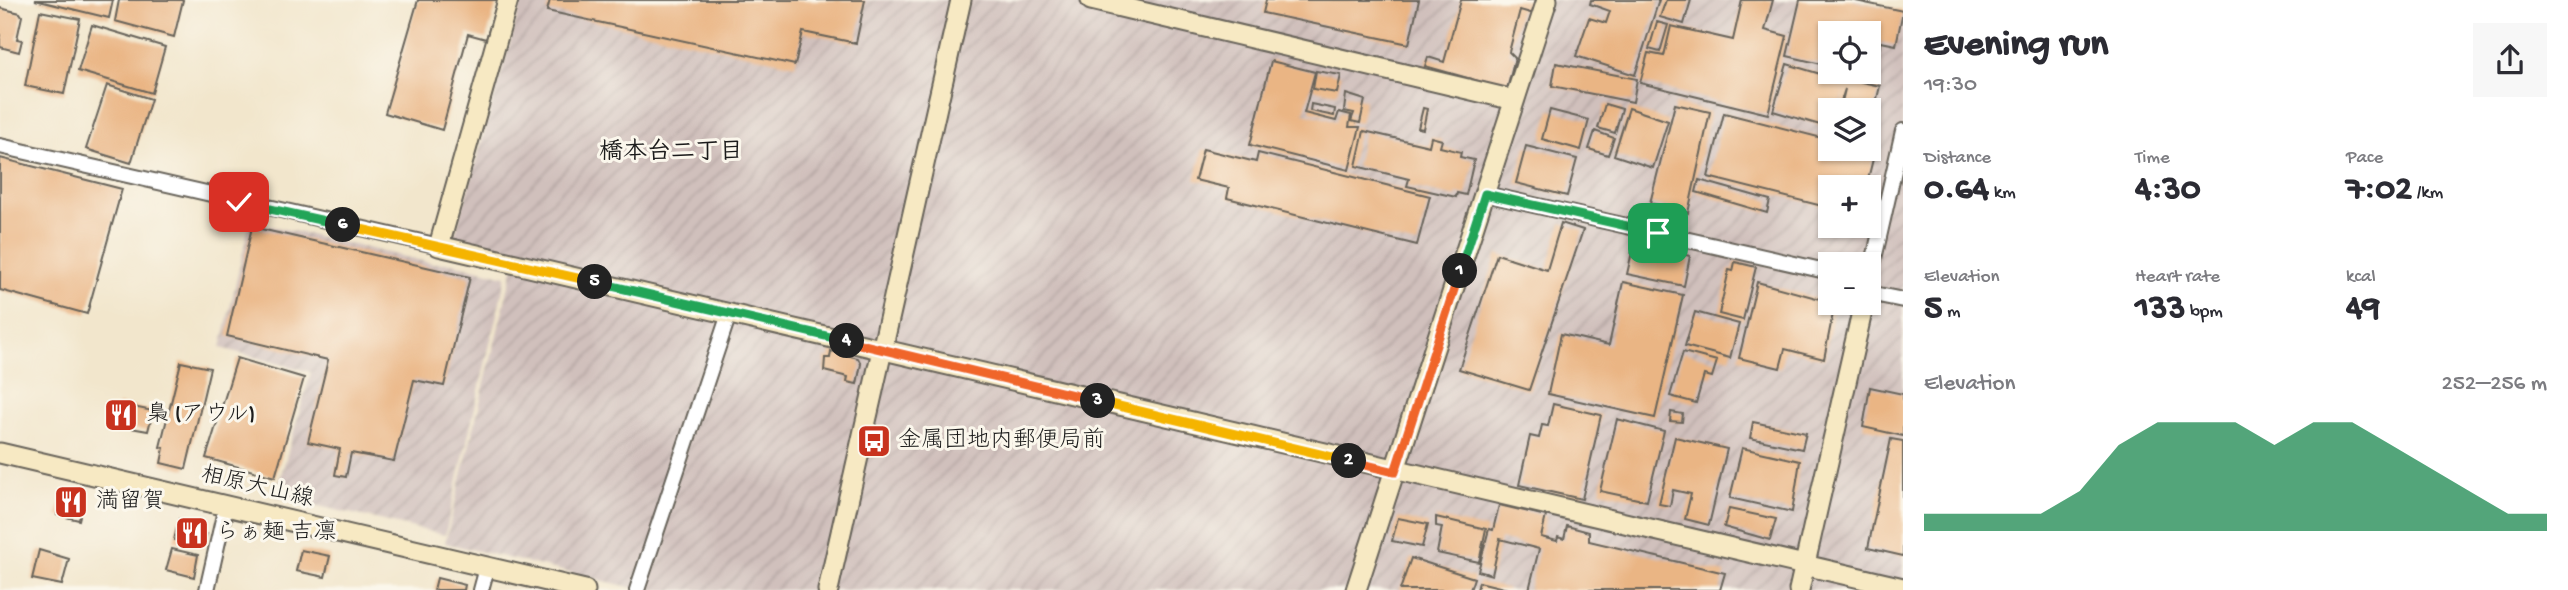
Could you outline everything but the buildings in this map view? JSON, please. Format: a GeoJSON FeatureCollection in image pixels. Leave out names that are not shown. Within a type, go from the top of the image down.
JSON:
{"type":"FeatureCollection","features":[{"type":"Feature","properties":{"kind":"street"},"geometry":{"type":"LineString","coordinates":[[439,246],[508,0]]}},
{"type":"Feature","properties":{"kind":"street"},"geometry":{"type":"LineString","coordinates":[[828,590],[961,0]]}},
{"type":"Feature","properties":{"kind":"street"},"geometry":{"type":"LineString","coordinates":[[1091,0],[1514,100]]}},
{"type":"Feature","properties":{"kind":"street"},"geometry":{"type":"LineString","coordinates":[[1356,590],[1547,0]]}},
{"type":"Feature","properties":{"kind":"street"},"geometry":{"type":"LineString","coordinates":[[1876,252],[1903,131]]}},
{"type":"Feature","properties":{"kind":"street"},"geometry":{"type":"LineString","coordinates":[[0,146],[1903,588]]}},
{"type":"Feature","properties":{"kind":"street"},"geometry":{"type":"LineString","coordinates":[[1485,194],[1818,269]]}},
{"type":"Feature","properties":{"kind":"street"},"geometry":{"type":"LineString","coordinates":[[1881,295],[1903,300]]}},
{"type":"Feature","properties":{"kind":"street"},"geometry":{"type":"LineString","coordinates":[[637,590],[729,314]]}},
{"type":"Feature","properties":{"kind":"street"},"geometry":{"type":"LineString","coordinates":[[1799,590],[1861,315]]}},
{"type":"Feature","properties":{"kind":"street","name":"相原大山線"},"geometry":{"type":"LineString","coordinates":[[0,453],[585,590]]}},
{"type":"Feature","properties":{"kind":"street"},"geometry":{"type":"LineString","coordinates":[[207,590],[226,506]]}},
{"type":"Feature","properties":{"kind":"street"},"geometry":{"type":"LineString","coordinates":[[481,590],[487,568]]}},
{"type":"Feature","properties":{"kind":"shaded area"},"geometry":{"type":"Polygon","coordinates":[[[522,0],[1858,0],[1903,11],[1903,590],[642,590],[445,543],[517,253],[454,238],[522,0]]]}},
{"type":"Feature","properties":{"kind":"shaded area"},"geometry":{"type":"Polygon","coordinates":[[[250,221],[431,263],[451,263],[506,276],[445,535],[275,496],[311,372],[221,348],[250,221]]]}},
{"type":"Feature","properties":{"kind":"place","name":"梟 (アウル)"},"geometry":{"type":"Point","coordinates":[121,415]}},
{"type":"Feature","properties":{"kind":"place","name":"金属団地内郵便局前"},"geometry":{"type":"Point","coordinates":[874,441]}},
{"type":"Feature","properties":{"kind":"place","name":"満留賀"},"geometry":{"type":"Point","coordinates":[71,502]}},
{"type":"Feature","properties":{"kind":"place","name":"らぁ麺 吉凛"},"geometry":{"type":"Point","coordinates":[192,533]}},
{"type":"Feature","properties":{"kind":"district","name":"橋本台二丁目"},"geometry":{"type":"Point","coordinates":[671,153]}},
{"type":"Feature","properties":{"kind":"route"},"geometry":{"type":"LineString","coordinates":[[239,202],[882,349],[1395,472],[1485,194],[1658,233]]}}]}
